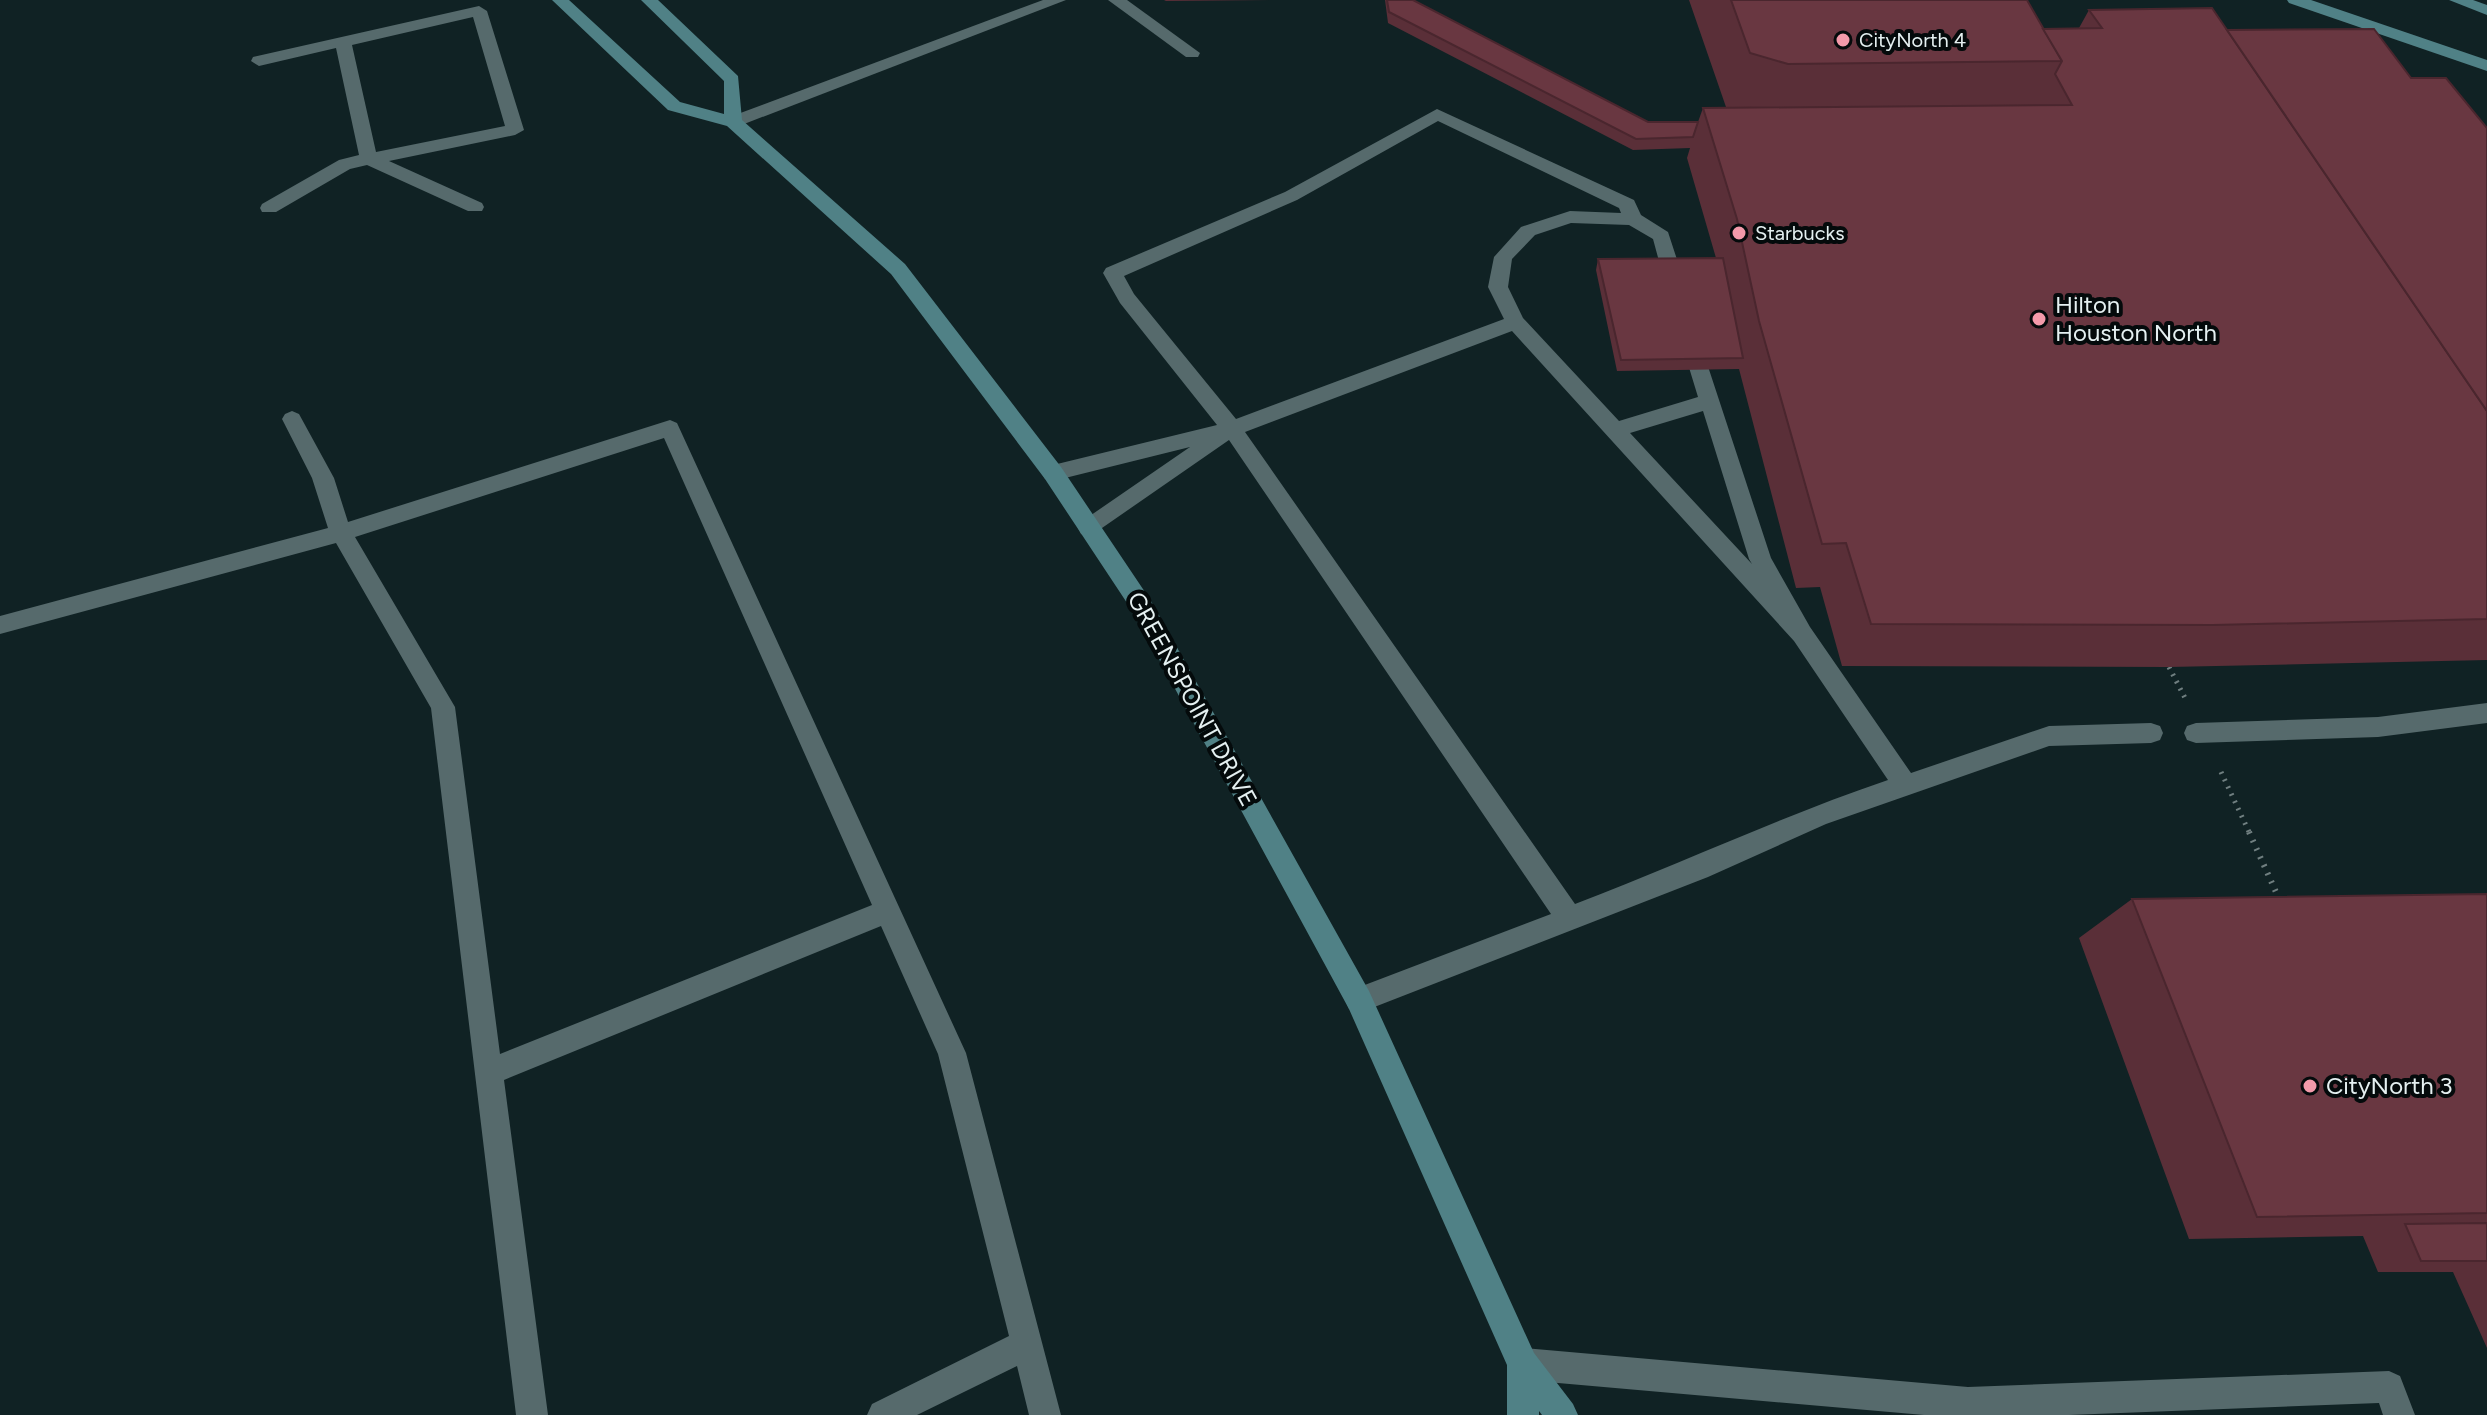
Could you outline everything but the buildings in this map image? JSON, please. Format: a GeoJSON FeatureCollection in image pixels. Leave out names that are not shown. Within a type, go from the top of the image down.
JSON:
{"type":"FeatureCollection","features":[{"type":"Feature","properties":{"kind":"street","name":"GREENSPOINT DRIVE"},"geometry":{"type":"LineString","coordinates":[[560,0],[674,106],[733,122],[898,269],[1053,473],[1143,608],[1359,1000],[1523,1364],[1562,1415]]}},
{"type":"Feature","properties":{"kind":"street"},"geometry":{"type":"LineString","coordinates":[[649,0],[732,80],[733,122]]}},
{"type":"Feature","properties":{"kind":"street"},"geometry":{"type":"LineString","coordinates":[[2295,0],[2487,66]]}},
{"type":"Feature","properties":{"kind":"street"},"geometry":{"type":"LineString","coordinates":[[2457,0],[2487,10]]}},
{"type":"Feature","properties":{"kind":"street","name":"GREENSPOINT DRIVE"},"geometry":{"type":"LineString","coordinates":[[1523,1364],[1523,1415]]}},
{"type":"Feature","properties":{"kind":"lane"},"geometry":{"type":"LineString","coordinates":[[733,122],[1058,0]]}},
{"type":"Feature","properties":{"kind":"lane"},"geometry":{"type":"LineString","coordinates":[[1116,0],[1192,53]]}},
{"type":"Feature","properties":{"kind":"lane"},"geometry":{"type":"LineString","coordinates":[[259,61],[479,11],[515,130],[345,164],[269,208]]}},
{"type":"Feature","properties":{"kind":"lane"},"geometry":{"type":"LineString","coordinates":[[343,42],[369,159]]}},
{"type":"Feature","properties":{"kind":"lane"},"geometry":{"type":"LineString","coordinates":[[1570,919],[1232,429],[1127,298],[1113,273],[1291,196],[1437,114],[1627,204],[1633,219]]}},
{"type":"Feature","properties":{"kind":"lane"},"geometry":{"type":"LineString","coordinates":[[369,159],[475,207]]}},
{"type":"Feature","properties":{"kind":"lane"},"geometry":{"type":"LineString","coordinates":[[1802,634],[1612,431],[1515,322],[1498,287],[1503,257],[1528,231],[1570,217],[1633,219],[1661,236],[1709,401],[1760,559],[1802,634],[1905,785]]}},
{"type":"Feature","properties":{"kind":"lane"},"geometry":{"type":"LineString","coordinates":[[1053,473],[1232,429],[1515,322]]}},
{"type":"Feature","properties":{"kind":"lane"},"geometry":{"type":"LineString","coordinates":[[1612,431],[1709,401]]}},
{"type":"Feature","properties":{"kind":"lane"},"geometry":{"type":"LineString","coordinates":[[292,419],[323,478],[341,533],[443,707],[532,1415]]}},
{"type":"Feature","properties":{"kind":"lane"},"geometry":{"type":"LineString","coordinates":[[0,625],[341,533],[670,428],[952,1053],[1045,1415]]}},
{"type":"Feature","properties":{"kind":"lane"},"geometry":{"type":"LineString","coordinates":[[1089,528],[1232,429]]}},
{"type":"Feature","properties":{"kind":"lane"},"geometry":{"type":"LineString","coordinates":[[2200,733],[2378,727],[2487,713]]}},
{"type":"Feature","properties":{"kind":"lane"},"geometry":{"type":"LineString","coordinates":[[1359,1000],[1699,869],[1819,815],[2049,736],[2151,733]]}},
{"type":"Feature","properties":{"kind":"lane"},"geometry":{"type":"LineString","coordinates":[[489,1072],[888,911]]}},
{"type":"Feature","properties":{"kind":"lane"},"geometry":{"type":"LineString","coordinates":[[883,1415],[1027,1344]]}},
{"type":"Feature","properties":{"kind":"lane"},"geometry":{"type":"LineString","coordinates":[[1523,1364],[1970,1409],[2389,1387],[2399,1415]]}},
{"type":"Feature","properties":{"kind":"path"},"geometry":{"type":"LineString","coordinates":[[2169,667],[2283,906]]}},
{"type":"Feature","properties":{"kind":"place","name":"CityNorth 4"},"geometry":{"type":"Point","coordinates":[1843,40]}},
{"type":"Feature","properties":{"kind":"place","name":"Starbucks"},"geometry":{"type":"Point","coordinates":[1739,233]}},
{"type":"Feature","properties":{"kind":"place","name":"Hilton Houston North"},"geometry":{"type":"Point","coordinates":[2039,319]}},
{"type":"Feature","properties":{"kind":"place","name":"CityNorth 3"},"geometry":{"type":"Point","coordinates":[2310,1086]}}]}
